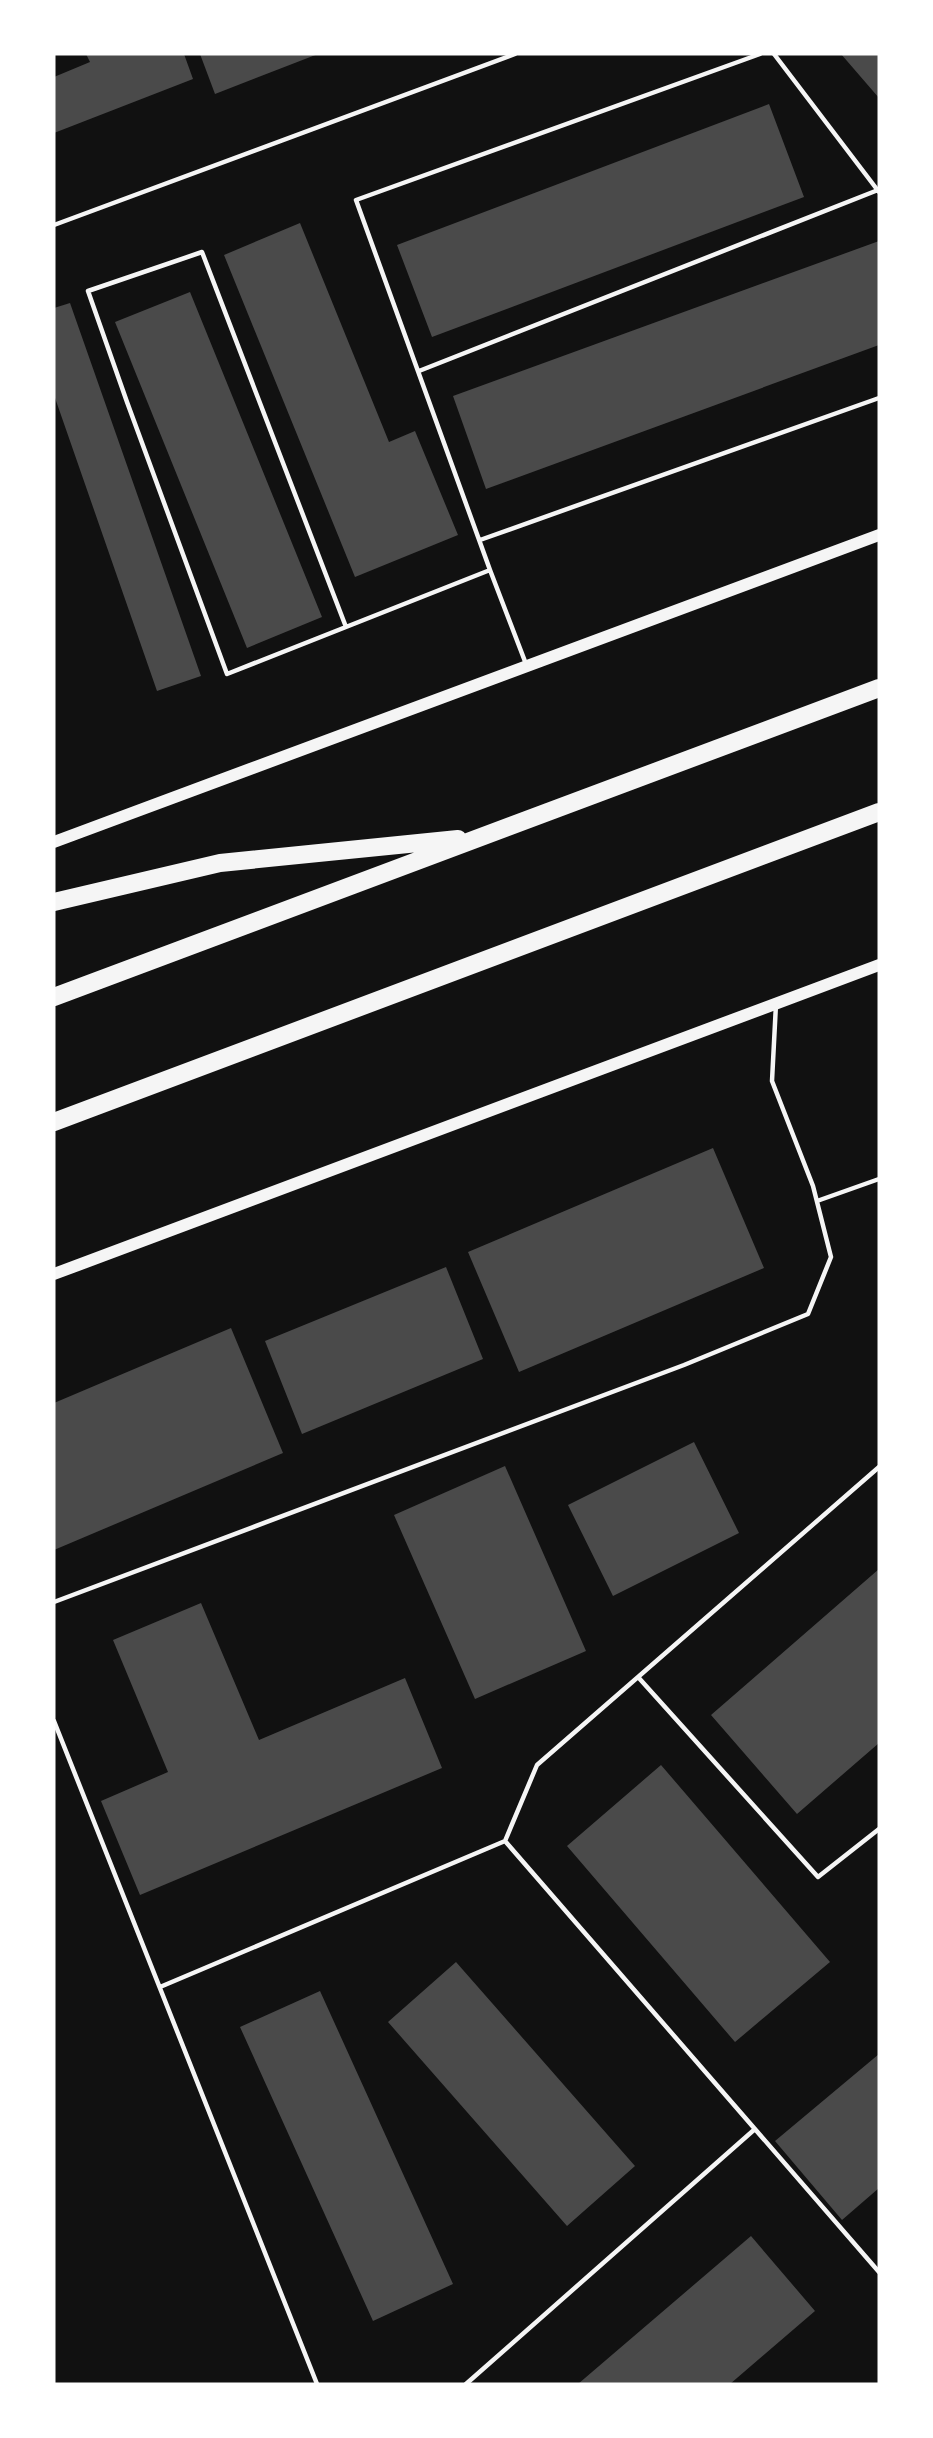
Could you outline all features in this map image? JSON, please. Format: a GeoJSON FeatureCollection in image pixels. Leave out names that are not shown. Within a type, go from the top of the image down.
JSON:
{"type":"FeatureCollection","features":[{"type":"Feature","properties":{"kind":"highway"},"geometry":{"type":"LineString","coordinates":[[54,997],[879,688]]}},
{"type":"Feature","properties":{"kind":"highway"},"geometry":{"type":"LineString","coordinates":[[54,1122],[879,812]]}},
{"type":"Feature","properties":{"kind":"highway"},"geometry":{"type":"LineString","coordinates":[[54,902],[220,863],[483,836]]}},
{"type":"Feature","properties":{"kind":"main road"},"geometry":{"type":"LineString","coordinates":[[54,842],[879,535]]}},
{"type":"Feature","properties":{"kind":"main road"},"geometry":{"type":"LineString","coordinates":[[54,1274],[879,965]]}},
{"type":"Feature","properties":{"kind":"lane"},"geometry":{"type":"LineString","coordinates":[[54,225],[515,54]]}},
{"type":"Feature","properties":{"kind":"lane"},"geometry":{"type":"LineString","coordinates":[[527,666],[356,200],[760,54]]}},
{"type":"Feature","properties":{"kind":"lane"},"geometry":{"type":"LineString","coordinates":[[418,371],[878,191],[774,54]]}},
{"type":"Feature","properties":{"kind":"lane"},"geometry":{"type":"LineString","coordinates":[[346,627],[202,252],[88,291],[227,674],[346,627],[490,570]]}},
{"type":"Feature","properties":{"kind":"lane"},"geometry":{"type":"LineString","coordinates":[[480,540],[879,398]]}},
{"type":"Feature","properties":{"kind":"lane"},"geometry":{"type":"LineString","coordinates":[[54,1602],[684,1365],[808,1314],[831,1257],[817,1201],[772,1081],[776,1004]]}},
{"type":"Feature","properties":{"kind":"lane"},"geometry":{"type":"LineString","coordinates":[[817,1201],[879,1179]]}},
{"type":"Feature","properties":{"kind":"lane"},"geometry":{"type":"LineString","coordinates":[[159,1987],[505,1841],[537,1765],[879,1467]]}},
{"type":"Feature","properties":{"kind":"lane"},"geometry":{"type":"LineString","coordinates":[[638,1677],[818,1877],[879,1829]]}},
{"type":"Feature","properties":{"kind":"lane"},"geometry":{"type":"LineString","coordinates":[[54,1721],[317,2384]]}},
{"type":"Feature","properties":{"kind":"lane"},"geometry":{"type":"LineString","coordinates":[[505,1841],[879,2272]]}},
{"type":"Feature","properties":{"kind":"lane"},"geometry":{"type":"LineString","coordinates":[[466,2384],[755,2129]]}},
{"type":"Feature","properties":{"kind":"building"},"geometry":{"type":"Polygon","coordinates":[[[86,54],[184,54],[193,79],[54,133],[54,77],[90,62],[86,54]]]}},
{"type":"Feature","properties":{"kind":"building"},"geometry":{"type":"Polygon","coordinates":[[[200,54],[318,54],[215,94],[200,54]]]}},
{"type":"Feature","properties":{"kind":"building"},"geometry":{"type":"Polygon","coordinates":[[[841,54],[879,54],[879,98],[841,54]]]}},
{"type":"Feature","properties":{"kind":"building"},"geometry":{"type":"Polygon","coordinates":[[[769,104],[804,197],[432,337],[397,245],[769,104]]]}},
{"type":"Feature","properties":{"kind":"building"},"geometry":{"type":"Polygon","coordinates":[[[300,223],[389,442],[415,431],[458,535],[355,577],[224,255],[300,223]]]}},
{"type":"Feature","properties":{"kind":"building"},"geometry":{"type":"Polygon","coordinates":[[[879,241],[879,345],[486,489],[453,396],[879,241]]]}},
{"type":"Feature","properties":{"kind":"building"},"geometry":{"type":"Polygon","coordinates":[[[190,292],[322,617],[247,648],[115,322],[190,292]]]}},
{"type":"Feature","properties":{"kind":"building"},"geometry":{"type":"Polygon","coordinates":[[[70,303],[201,676],[157,691],[54,395],[54,308],[70,303]]]}},
{"type":"Feature","properties":{"kind":"building"},"geometry":{"type":"Polygon","coordinates":[[[713,1148],[764,1268],[519,1372],[468,1252],[713,1148]]]}},
{"type":"Feature","properties":{"kind":"building"},"geometry":{"type":"Polygon","coordinates":[[[446,1267],[483,1359],[302,1434],[265,1341],[446,1267]]]}},
{"type":"Feature","properties":{"kind":"building"},"geometry":{"type":"Polygon","coordinates":[[[231,1328],[283,1453],[54,1550],[54,1403],[231,1328]]]}},
{"type":"Feature","properties":{"kind":"building"},"geometry":{"type":"Polygon","coordinates":[[[694,1442],[739,1533],[613,1596],[568,1505],[694,1442]]]}},
{"type":"Feature","properties":{"kind":"building"},"geometry":{"type":"Polygon","coordinates":[[[505,1466],[586,1651],[475,1699],[394,1515],[505,1466]]]}},
{"type":"Feature","properties":{"kind":"building"},"geometry":{"type":"Polygon","coordinates":[[[879,1569],[879,1743],[797,1814],[711,1715],[879,1569]]]}},
{"type":"Feature","properties":{"kind":"building"},"geometry":{"type":"Polygon","coordinates":[[[201,1603],[259,1740],[405,1678],[442,1768],[140,1895],[101,1801],[168,1772],[113,1640],[201,1603]]]}},
{"type":"Feature","properties":{"kind":"building"},"geometry":{"type":"Polygon","coordinates":[[[661,1765],[830,1962],[735,2042],[567,1846],[661,1765]]]}},
{"type":"Feature","properties":{"kind":"building"},"geometry":{"type":"Polygon","coordinates":[[[456,1962],[635,2166],[567,2226],[388,2022],[456,1962]]]}},
{"type":"Feature","properties":{"kind":"building"},"geometry":{"type":"Polygon","coordinates":[[[320,1991],[453,2284],[373,2321],[240,2027],[320,1991]]]}},
{"type":"Feature","properties":{"kind":"building"},"geometry":{"type":"Polygon","coordinates":[[[879,2054],[879,2188],[842,2220],[775,2141],[879,2054]]]}},
{"type":"Feature","properties":{"kind":"building"},"geometry":{"type":"Polygon","coordinates":[[[751,2236],[815,2311],[730,2384],[578,2384],[751,2236]]]}}]}
